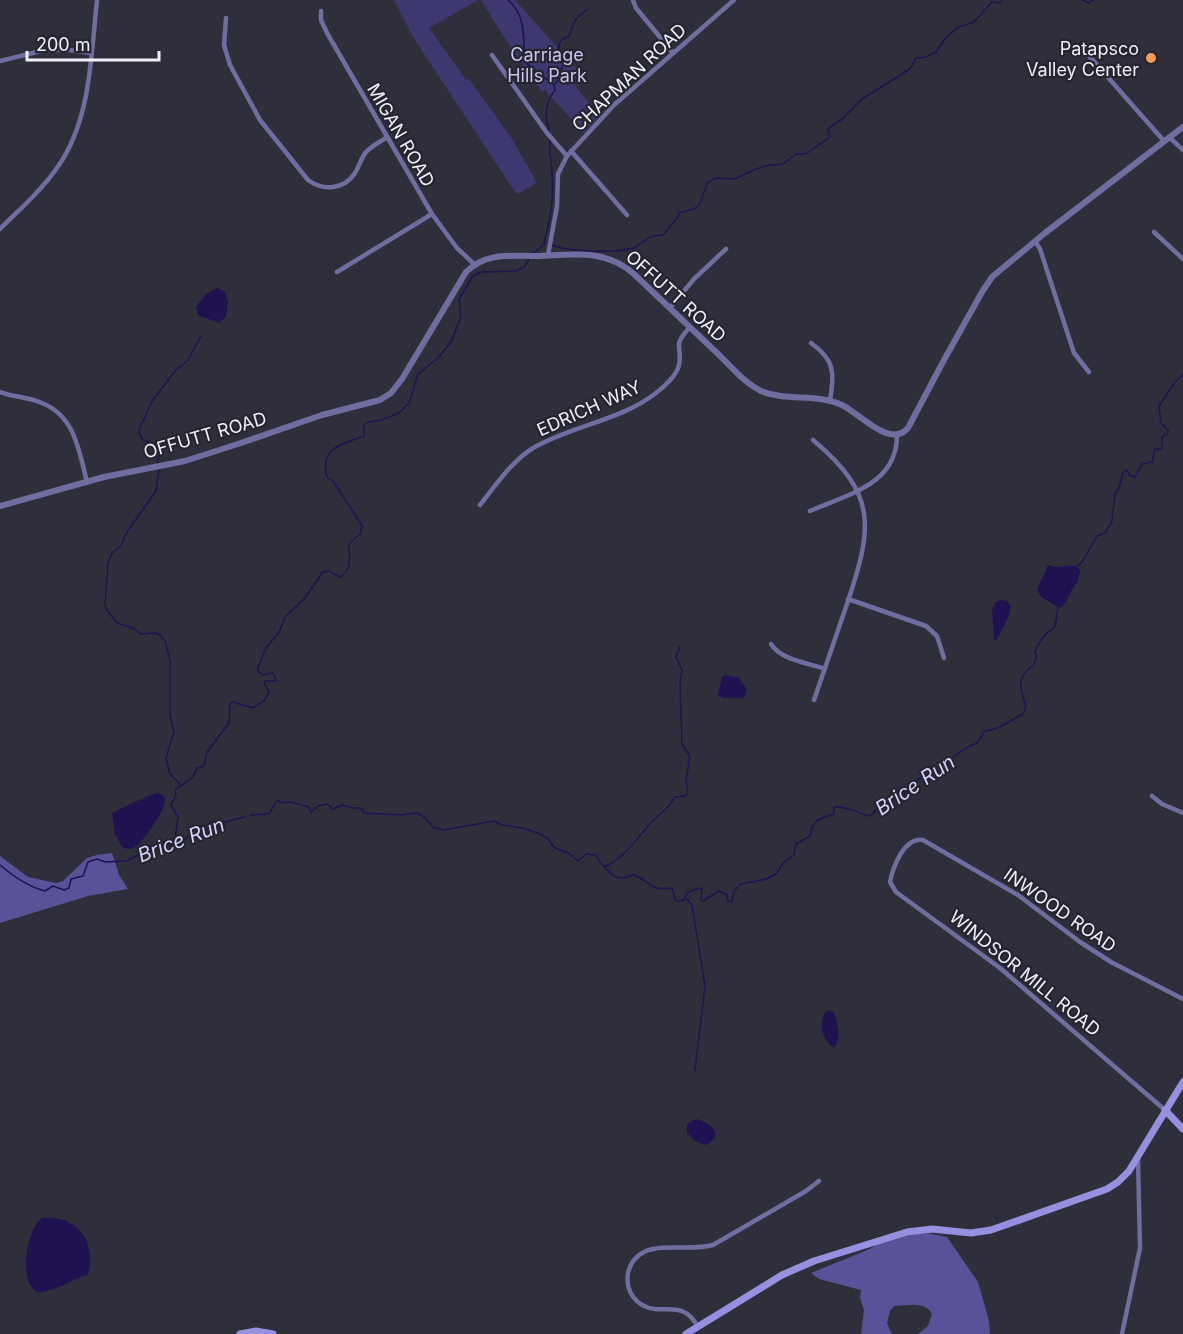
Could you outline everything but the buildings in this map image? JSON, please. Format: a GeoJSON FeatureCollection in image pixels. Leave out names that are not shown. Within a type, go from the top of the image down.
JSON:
{"type":"FeatureCollection","features":[{"type":"Feature","properties":{"kind":"main road"},"geometry":{"type":"LineString","coordinates":[[686,1334],[782,1275],[814,1261],[907,1232],[932,1229],[971,1233],[1002,1227],[1107,1190],[1124,1178],[1183,1082]]}},
{"type":"Feature","properties":{"kind":"main road","name":"WINDSOR MILL ROAD"},"geometry":{"type":"LineString","coordinates":[[1165,1110],[1183,1129]]}},
{"type":"Feature","properties":{"kind":"main road"},"geometry":{"type":"LineString","coordinates":[[240,1334],[256,1331],[273,1334]]}},
{"type":"Feature","properties":{"kind":"street"},"geometry":{"type":"LineString","coordinates":[[0,229],[48,180],[69,148],[83,110],[97,0]]}},
{"type":"Feature","properties":{"kind":"street"},"geometry":{"type":"LineString","coordinates":[[633,0],[636,8],[673,53]]}},
{"type":"Feature","properties":{"kind":"street","name":"CHAPMAN ROAD"},"geometry":{"type":"LineString","coordinates":[[548,255],[556,206],[558,174],[567,156],[614,105],[734,0]]}},
{"type":"Feature","properties":{"kind":"street","name":"MIGAN ROAD"},"geometry":{"type":"LineString","coordinates":[[321,11],[321,20],[327,33],[386,138],[432,214],[457,248],[474,264]]}},
{"type":"Feature","properties":{"kind":"street"},"geometry":{"type":"LineString","coordinates":[[226,18],[224,45],[230,65],[255,112],[308,180],[328,188],[345,183],[353,176],[368,150],[386,138]]}},
{"type":"Feature","properties":{"kind":"street"},"geometry":{"type":"LineString","coordinates":[[0,61],[45,50],[63,49],[91,53]]}},
{"type":"Feature","properties":{"kind":"street"},"geometry":{"type":"LineString","coordinates":[[1083,49],[1167,139],[1183,150]]}},
{"type":"Feature","properties":{"kind":"street"},"geometry":{"type":"LineString","coordinates":[[492,55],[547,133],[567,156]]}},
{"type":"Feature","properties":{"kind":"street"},"geometry":{"type":"LineString","coordinates":[[810,511],[874,482],[885,472],[894,457],[897,435],[908,428],[987,284],[999,270],[1183,127]]}},
{"type":"Feature","properties":{"kind":"street"},"geometry":{"type":"LineString","coordinates":[[572,151],[627,215]]}},
{"type":"Feature","properties":{"kind":"street"},"geometry":{"type":"LineString","coordinates":[[337,272],[432,214]]}},
{"type":"Feature","properties":{"kind":"street"},"geometry":{"type":"LineString","coordinates":[[1154,232],[1183,259]]}},
{"type":"Feature","properties":{"kind":"street"},"geometry":{"type":"LineString","coordinates":[[1035,241],[1040,249],[1074,353],[1089,372]]}},
{"type":"Feature","properties":{"kind":"street"},"geometry":{"type":"LineString","coordinates":[[670,308],[694,279],[726,249]]}},
{"type":"Feature","properties":{"kind":"street","name":"OFFUTT ROAD"},"geometry":{"type":"LineString","coordinates":[[0,506],[87,482],[185,461],[312,418],[384,398],[399,383],[461,278],[474,264],[496,256],[583,254],[614,260],[629,270],[759,390],[784,397],[830,401],[843,406],[885,433],[897,435]]}},
{"type":"Feature","properties":{"kind":"street","name":"EDRICH WAY"},"geometry":{"type":"LineString","coordinates":[[480,505],[514,463],[527,452],[543,442],[623,412],[656,393],[677,370],[678,344],[690,327]]}},
{"type":"Feature","properties":{"kind":"street"},"geometry":{"type":"LineString","coordinates":[[811,343],[824,353],[831,365],[833,376],[830,401]]}},
{"type":"Feature","properties":{"kind":"street"},"geometry":{"type":"LineString","coordinates":[[0,392],[40,402],[61,416],[75,437],[87,482]]}},
{"type":"Feature","properties":{"kind":"street"},"geometry":{"type":"LineString","coordinates":[[813,440],[845,470],[864,512],[865,534],[860,565],[814,700]]}},
{"type":"Feature","properties":{"kind":"street"},"geometry":{"type":"LineString","coordinates":[[848,599],[926,626],[937,636],[944,658]]}},
{"type":"Feature","properties":{"kind":"street"},"geometry":{"type":"LineString","coordinates":[[771,644],[784,656],[825,669]]}},
{"type":"Feature","properties":{"kind":"street"},"geometry":{"type":"LineString","coordinates":[[1152,796],[1162,804],[1183,813]]}},
{"type":"Feature","properties":{"kind":"street","name":"INWOOD ROAD"},"geometry":{"type":"LineString","coordinates":[[923,840],[1010,891],[1111,962],[1183,999]]}},
{"type":"Feature","properties":{"kind":"street","name":"WINDSOR MILL ROAD"},"geometry":{"type":"LineString","coordinates":[[923,840],[911,842],[903,851],[891,876],[892,888],[1000,968],[1165,1110]]}},
{"type":"Feature","properties":{"kind":"street"},"geometry":{"type":"LineString","coordinates":[[1122,1334],[1140,1248],[1138,1158]]}},
{"type":"Feature","properties":{"kind":"street"},"geometry":{"type":"LineString","coordinates":[[698,1327],[683,1311],[652,1309],[635,1300],[628,1288],[632,1263],[641,1254],[653,1249],[699,1248],[713,1245],[806,1191],[819,1181]]}},
{"type":"Feature","properties":{"kind":"green space"},"geometry":{"type":"Polygon","coordinates":[[[394,0],[478,0],[429,28],[513,140],[537,183],[517,194],[413,37],[394,0]]]}},
{"type":"Feature","properties":{"kind":"green space","name":"Carriage Hills Park"},"geometry":{"type":"Polygon","coordinates":[[[481,0],[515,0],[581,74],[572,82],[600,116],[584,133],[545,90],[542,92],[481,0]]]}},
{"type":"Feature","properties":{"kind":"shaded area"},"geometry":{"type":"Polygon","coordinates":[[[217,288],[225,292],[228,302],[226,317],[219,323],[198,315],[196,307],[205,295],[217,288]]]}},
{"type":"Feature","properties":{"kind":"shaded area"},"geometry":{"type":"Polygon","coordinates":[[[1048,565],[1072,566],[1080,570],[1078,582],[1060,608],[1041,597],[1037,590],[1048,565]]]}},
{"type":"Feature","properties":{"kind":"shaded area"},"geometry":{"type":"Polygon","coordinates":[[[1008,601],[1011,607],[996,641],[994,640],[992,610],[996,602],[1008,601]]]}},
{"type":"Feature","properties":{"kind":"shaded area"},"geometry":{"type":"Polygon","coordinates":[[[725,675],[739,678],[747,690],[744,698],[723,698],[718,695],[722,677],[725,675]]]}},
{"type":"Feature","properties":{"kind":"shaded area"},"geometry":{"type":"Polygon","coordinates":[[[157,793],[162,794],[165,802],[154,824],[135,847],[128,849],[122,847],[115,834],[112,814],[157,793]]]}},
{"type":"Feature","properties":{"kind":"shaded area"},"geometry":{"type":"Polygon","coordinates":[[[112,853],[119,875],[128,889],[88,896],[0,923],[0,856],[28,877],[56,883],[63,881],[87,858],[112,853]]]}},
{"type":"Feature","properties":{"kind":"shaded area"},"geometry":{"type":"Polygon","coordinates":[[[829,1010],[834,1013],[837,1021],[838,1040],[834,1048],[827,1041],[822,1028],[824,1014],[829,1010]]]}},
{"type":"Feature","properties":{"kind":"shaded area"},"geometry":{"type":"Polygon","coordinates":[[[696,1119],[714,1129],[715,1137],[706,1145],[695,1141],[687,1133],[687,1124],[696,1119]]]}},
{"type":"Feature","properties":{"kind":"shaded area"},"geometry":{"type":"Polygon","coordinates":[[[42,1218],[65,1221],[82,1233],[90,1251],[90,1263],[88,1275],[41,1292],[36,1291],[30,1285],[26,1266],[32,1232],[42,1218]]]}},
{"type":"Feature","properties":{"kind":"shaded area"},"geometry":{"type":"Polygon","coordinates":[[[927,1233],[947,1237],[978,1282],[989,1321],[990,1334],[918,1334],[928,1326],[932,1314],[921,1305],[910,1305],[894,1306],[890,1311],[887,1323],[892,1334],[861,1334],[864,1310],[860,1298],[861,1290],[819,1279],[811,1273],[870,1249],[887,1237],[927,1233]]]}},
{"type":"Feature","properties":{"kind":"waterway"},"geometry":{"type":"LineString","coordinates":[[508,0],[514,6],[521,21],[525,62],[554,85],[555,90],[547,108],[549,130]]}},
{"type":"Feature","properties":{"kind":"waterway"},"geometry":{"type":"LineString","coordinates":[[552,245],[580,250],[616,251],[633,248],[651,237],[663,235],[679,213],[694,209],[699,205],[708,182],[717,178],[734,179],[764,166],[783,164],[796,154],[806,154],[830,137],[828,130],[830,127],[841,120],[862,99],[910,69],[916,58],[926,57],[936,52],[944,40],[957,28],[974,22],[992,2],[1000,3],[1003,0]]}},
{"type":"Feature","properties":{"kind":"waterway"},"geometry":{"type":"LineString","coordinates":[[1083,0],[1089,3],[1093,0]]}},
{"type":"Feature","properties":{"kind":"waterway"},"geometry":{"type":"LineString","coordinates":[[554,85],[563,64],[559,57],[561,40],[569,36],[576,19],[587,9]]}},
{"type":"Feature","properties":{"kind":"waterway"},"geometry":{"type":"LineString","coordinates":[[544,243],[552,198],[550,139]]}},
{"type":"Feature","properties":{"kind":"waterway"},"geometry":{"type":"LineString","coordinates":[[532,254],[545,244]]}},
{"type":"Feature","properties":{"kind":"waterway"},"geometry":{"type":"LineString","coordinates":[[174,846],[178,817],[171,805],[176,796],[175,790],[193,777],[197,768],[204,766],[207,752],[229,723],[230,704],[233,702],[252,708],[266,697],[269,691],[264,683],[276,679],[273,673],[263,675],[258,668],[266,648],[279,632],[286,616],[304,599],[323,572],[330,571],[339,577],[348,568],[349,544],[360,534],[362,526],[334,482],[327,477],[325,467],[330,453],[341,444],[364,436],[364,425],[368,422],[382,420],[399,413],[409,403],[418,374],[438,358],[451,342],[461,317],[459,299],[473,276],[481,272],[515,271],[524,267],[530,258]]}},
{"type":"Feature","properties":{"kind":"waterway"},"geometry":{"type":"LineString","coordinates":[[158,463],[158,449],[142,439],[140,428],[152,401],[175,371],[188,360],[201,336]]}},
{"type":"Feature","properties":{"kind":"waterway","name":"Brice Run"},"geometry":{"type":"LineString","coordinates":[[1075,568],[1082,562],[1097,536],[1106,532],[1112,521],[1115,494],[1123,473],[1127,470],[1135,477],[1142,464],[1152,462],[1155,449],[1162,449],[1162,437],[1168,433],[1168,430],[1161,423],[1159,406],[1183,374]]}},
{"type":"Feature","properties":{"kind":"waterway"},"geometry":{"type":"LineString","coordinates":[[159,469],[156,491],[127,532],[121,546],[112,553],[108,563],[105,603],[106,609],[117,623],[133,628],[141,634],[155,633],[165,641],[170,660],[170,716],[174,731],[166,758],[170,774],[180,784]]}},
{"type":"Feature","properties":{"kind":"waterway","name":"Brice Run"},"geometry":{"type":"LineString","coordinates":[[250,815],[269,814],[277,800],[282,803],[309,807],[311,812],[318,806],[327,804],[333,809],[343,805],[361,808],[364,813],[402,815],[417,813],[433,827],[444,830],[494,821],[540,834],[547,838],[555,848],[570,854],[578,861],[586,854],[595,855],[607,870],[620,878],[634,875],[654,887],[672,888],[677,901],[684,900],[687,893],[699,888],[702,889],[701,900],[703,901],[719,891],[726,894],[729,902],[732,901],[734,891],[741,884],[766,879],[776,874],[783,863],[794,855],[796,844],[810,836],[815,822],[834,814],[834,807],[841,807],[866,816],[871,815],[887,801],[908,793],[917,780],[977,743],[985,731],[1000,727],[1023,714],[1026,707],[1021,688],[1022,679],[1034,665],[1035,651],[1041,641],[1055,627],[1058,607]]}},
{"type":"Feature","properties":{"kind":"waterway"},"geometry":{"type":"LineString","coordinates":[[604,867],[623,854],[675,797],[685,796],[688,793],[686,781],[690,756],[682,744],[680,683],[682,670],[676,657],[680,646]]}},
{"type":"Feature","properties":{"kind":"waterway","name":"Brice Run"},"geometry":{"type":"LineString","coordinates":[[0,865],[33,887],[45,891],[53,886],[64,890],[69,888],[71,879],[83,876],[88,862],[97,859],[105,862],[126,861],[160,844],[178,845],[192,833],[200,833],[218,824],[244,817]]}},
{"type":"Feature","properties":{"kind":"waterway"},"geometry":{"type":"LineString","coordinates":[[686,898],[692,905],[705,986],[695,1070]]}},
{"type":"Feature","properties":{"kind":"place","name":"Patapsco Valley Center"},"geometry":{"type":"Point","coordinates":[1151,58]}}]}
